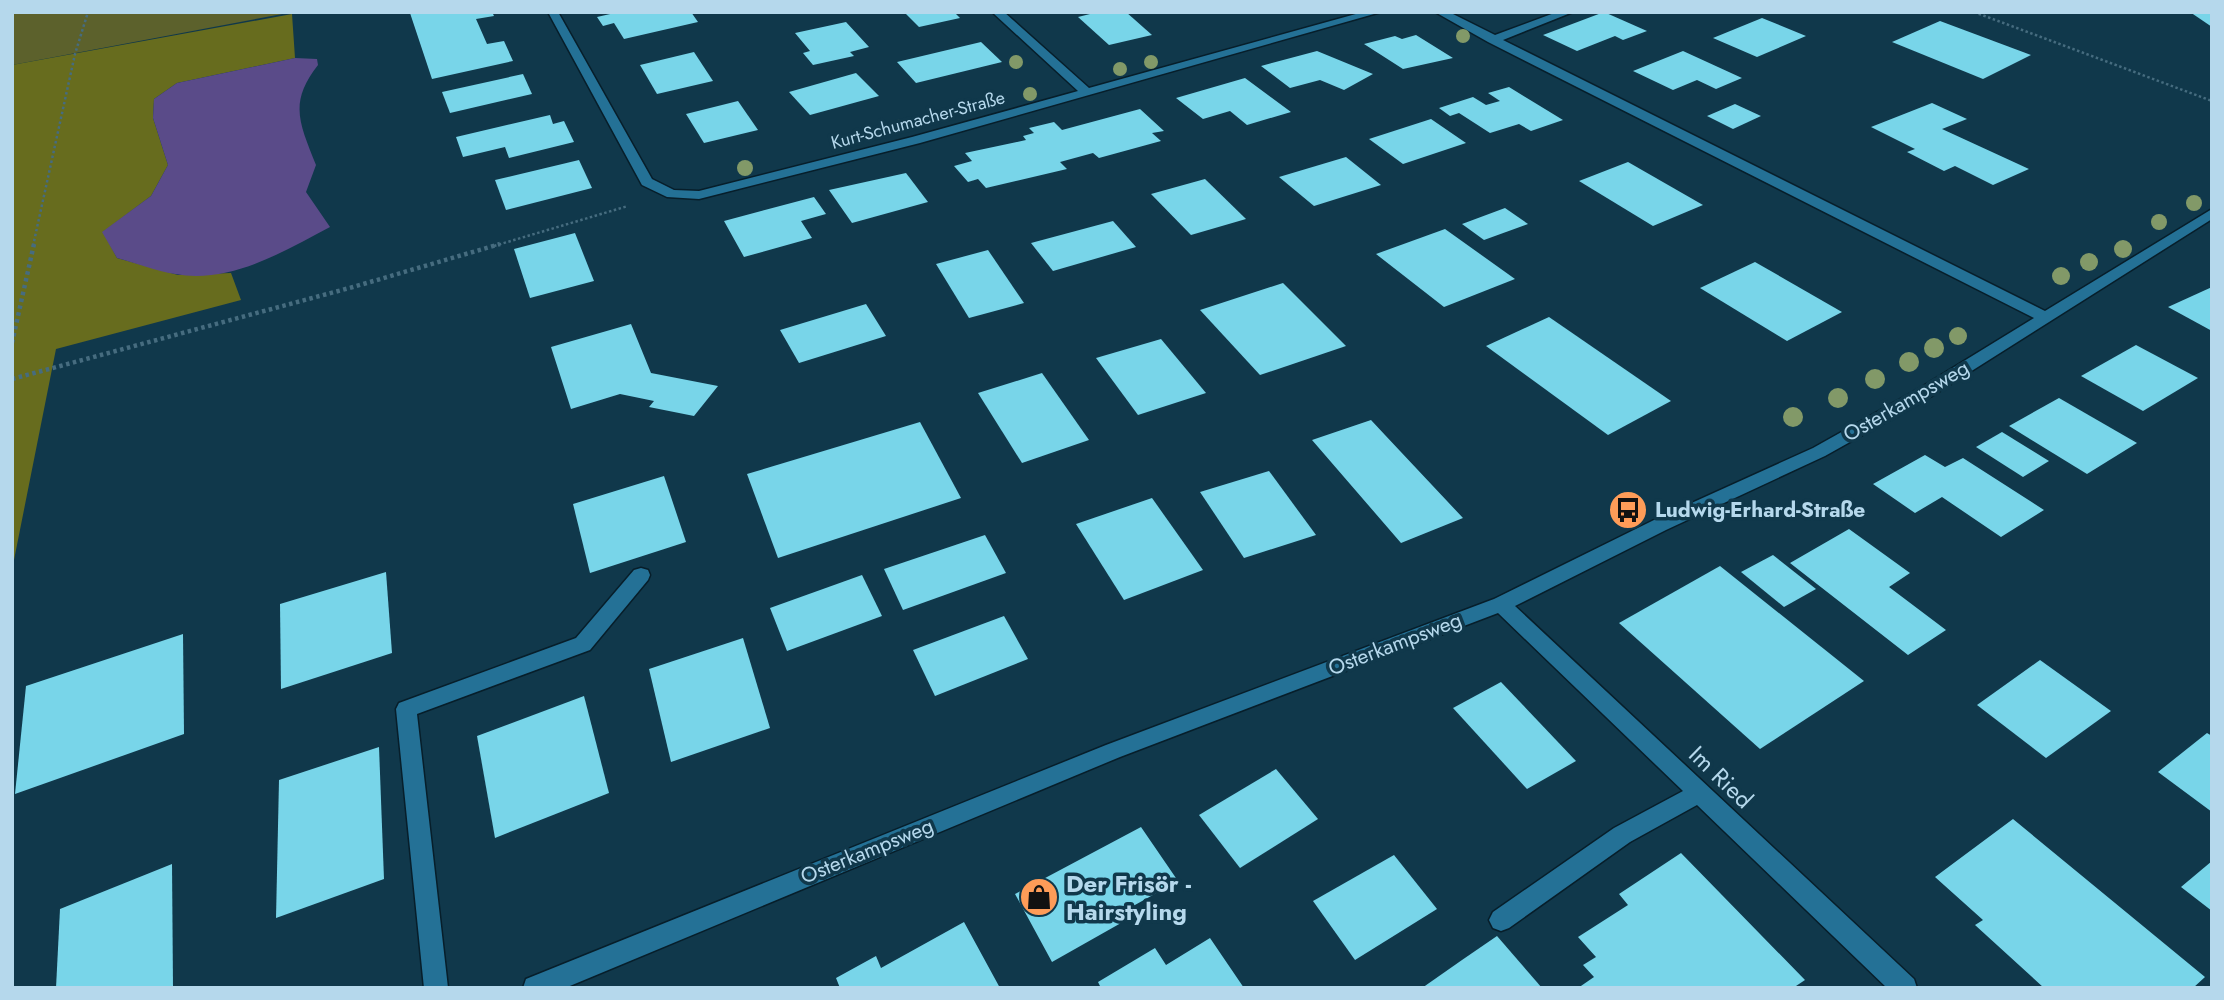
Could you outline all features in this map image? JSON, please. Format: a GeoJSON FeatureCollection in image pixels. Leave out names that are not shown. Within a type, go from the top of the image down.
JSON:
{"type":"FeatureCollection","features":[{"type":"Feature","properties":{"kind":"street"},"geometry":{"type":"LineString","coordinates":[[997,12],[1086,92]]}},
{"type":"Feature","properties":{"kind":"street","name":"Kurt-Schumacher-Straße"},"geometry":{"type":"LineString","coordinates":[[672,194],[699,195],[916,140],[1376,12]]}},
{"type":"Feature","properties":{"kind":"street"},"geometry":{"type":"LineString","coordinates":[[1440,12],[2045,317]]}},
{"type":"Feature","properties":{"kind":"street"},"geometry":{"type":"LineString","coordinates":[[1492,40],[1568,12]]}},
{"type":"Feature","properties":{"kind":"street"},"geometry":{"type":"LineString","coordinates":[[568,13],[555,17],[647,182],[672,194]]}},
{"type":"Feature","properties":{"kind":"street","name":"Osterkampsweg"},"geometry":{"type":"LineString","coordinates":[[535,988],[1113,751],[1501,604],[1819,452],[1926,392],[2212,213]]}},
{"type":"Feature","properties":{"kind":"street"},"geometry":{"type":"LineString","coordinates":[[436,988],[406,709],[583,644],[641,575]]}},
{"type":"Feature","properties":{"kind":"street","name":"Im Ried"},"geometry":{"type":"LineString","coordinates":[[1501,604],[1905,988]]}},
{"type":"Feature","properties":{"kind":"street"},"geometry":{"type":"LineString","coordinates":[[1501,920],[1622,835],[1699,793]]}},
{"type":"Feature","properties":{"kind":"path"},"geometry":{"type":"LineString","coordinates":[[12,343],[75,54],[88,12]]}},
{"type":"Feature","properties":{"kind":"path"},"geometry":{"type":"LineString","coordinates":[[1974,12],[2212,101]]}},
{"type":"Feature","properties":{"kind":"path"},"geometry":{"type":"LineString","coordinates":[[12,379],[340,290],[672,194]]}},
{"type":"Feature","properties":{"kind":"green space"},"geometry":{"type":"Polygon","coordinates":[[[12,12],[293,12],[12,65],[12,12]]]}},
{"type":"Feature","properties":{"kind":"green space"},"geometry":{"type":"Polygon","coordinates":[[[292,14],[295,58],[177,83],[154,99],[153,118],[168,165],[151,196],[103,232],[117,258],[178,275],[231,273],[241,300],[56,349],[12,570],[12,65],[292,14]]]}},
{"type":"Feature","properties":{"kind":"shaded area"},"geometry":{"type":"Polygon","coordinates":[[[295,58],[317,59],[318,65],[303,91],[300,103],[305,137],[316,165],[306,192],[330,227],[256,264],[216,274],[175,274],[117,258],[102,232],[151,196],[168,165],[153,118],[154,99],[177,83],[295,58]]]}},
{"type":"Feature","properties":{"kind":"building"},"geometry":{"type":"Polygon","coordinates":[[[492,12],[494,16],[476,19],[487,44],[504,41],[513,61],[432,79],[410,13],[492,12]]]}},
{"type":"Feature","properties":{"kind":"building"},"geometry":{"type":"Polygon","coordinates":[[[619,12],[691,12],[698,22],[624,39],[614,23],[603,26],[597,17],[619,12]]]}},
{"type":"Feature","properties":{"kind":"building"},"geometry":{"type":"Polygon","coordinates":[[[904,12],[954,12],[960,18],[919,27],[904,12]]]}},
{"type":"Feature","properties":{"kind":"building"},"geometry":{"type":"Polygon","coordinates":[[[1098,12],[1126,12],[1152,35],[1109,45],[1078,17],[1098,12]]]}},
{"type":"Feature","properties":{"kind":"building"},"geometry":{"type":"Polygon","coordinates":[[[1604,12],[1647,31],[1623,40],[1615,36],[1577,51],[1543,35],[1604,12]]]}},
{"type":"Feature","properties":{"kind":"building"},"geometry":{"type":"Polygon","coordinates":[[[2190,12],[2212,12],[2212,27],[2190,12]]]}},
{"type":"Feature","properties":{"kind":"building"},"geometry":{"type":"Polygon","coordinates":[[[1762,18],[1806,36],[1757,57],[1713,38],[1762,18]]]}},
{"type":"Feature","properties":{"kind":"building"},"geometry":{"type":"Polygon","coordinates":[[[1940,21],[2031,55],[1983,79],[1892,42],[1940,21]]]}},
{"type":"Feature","properties":{"kind":"building"},"geometry":{"type":"Polygon","coordinates":[[[846,22],[869,47],[850,52],[854,56],[813,65],[803,53],[810,51],[795,33],[846,22]]]}},
{"type":"Feature","properties":{"kind":"building"},"geometry":{"type":"Polygon","coordinates":[[[1416,35],[1453,58],[1403,69],[1364,44],[1395,36],[1402,39],[1416,35]]]}},
{"type":"Feature","properties":{"kind":"building"},"geometry":{"type":"Polygon","coordinates":[[[981,42],[1002,62],[916,83],[897,62],[981,42]]]}},
{"type":"Feature","properties":{"kind":"building"},"geometry":{"type":"Polygon","coordinates":[[[1317,51],[1373,74],[1344,90],[1320,80],[1290,88],[1261,66],[1317,51]]]}},
{"type":"Feature","properties":{"kind":"building"},"geometry":{"type":"Polygon","coordinates":[[[1683,51],[1742,78],[1716,89],[1697,80],[1673,90],[1633,71],[1683,51]]]}},
{"type":"Feature","properties":{"kind":"building"},"geometry":{"type":"Polygon","coordinates":[[[694,52],[713,81],[657,94],[640,65],[694,52]]]}},
{"type":"Feature","properties":{"kind":"building"},"geometry":{"type":"Polygon","coordinates":[[[856,73],[879,96],[810,115],[789,92],[856,73]]]}},
{"type":"Feature","properties":{"kind":"building"},"geometry":{"type":"Polygon","coordinates":[[[523,74],[532,94],[450,113],[442,92],[523,74]]]}},
{"type":"Feature","properties":{"kind":"building"},"geometry":{"type":"Polygon","coordinates":[[[1245,78],[1291,112],[1247,125],[1230,111],[1203,119],[1176,98],[1245,78]]]}},
{"type":"Feature","properties":{"kind":"building"},"geometry":{"type":"Polygon","coordinates":[[[1509,87],[1563,120],[1531,131],[1519,124],[1490,133],[1459,113],[1450,116],[1439,108],[1473,97],[1486,105],[1500,101],[1488,93],[1509,87]]]}},
{"type":"Feature","properties":{"kind":"building"},"geometry":{"type":"Polygon","coordinates":[[[738,101],[758,130],[704,143],[686,114],[738,101]]]}},
{"type":"Feature","properties":{"kind":"building"},"geometry":{"type":"Polygon","coordinates":[[[1932,103],[1967,119],[1942,129],[2029,169],[1993,185],[1955,166],[1944,171],[1907,152],[1915,149],[1871,127],[1932,103]]]}},
{"type":"Feature","properties":{"kind":"building"},"geometry":{"type":"Polygon","coordinates":[[[1735,104],[1761,116],[1733,129],[1707,116],[1735,104]]]}},
{"type":"Feature","properties":{"kind":"building"},"geometry":{"type":"Polygon","coordinates":[[[1140,109],[1164,131],[1152,133],[1161,141],[1099,158],[1093,153],[1060,162],[1067,169],[986,188],[978,179],[968,182],[954,166],[972,161],[965,153],[1026,140],[1023,136],[1034,133],[1029,128],[1054,122],[1062,130],[1140,109]]]}},
{"type":"Feature","properties":{"kind":"building"},"geometry":{"type":"Polygon","coordinates":[[[550,115],[553,124],[564,121],[574,142],[509,158],[505,147],[463,157],[456,137],[550,115]]]}},
{"type":"Feature","properties":{"kind":"building"},"geometry":{"type":"Polygon","coordinates":[[[1431,119],[1466,143],[1403,164],[1369,139],[1431,119]]]}},
{"type":"Feature","properties":{"kind":"building"},"geometry":{"type":"Polygon","coordinates":[[[1346,157],[1381,185],[1314,206],[1279,177],[1346,157]]]}},
{"type":"Feature","properties":{"kind":"building"},"geometry":{"type":"Polygon","coordinates":[[[579,160],[592,188],[506,210],[495,180],[579,160]]]}},
{"type":"Feature","properties":{"kind":"building"},"geometry":{"type":"Polygon","coordinates":[[[1628,162],[1703,205],[1653,226],[1579,181],[1628,162]]]}},
{"type":"Feature","properties":{"kind":"building"},"geometry":{"type":"Polygon","coordinates":[[[906,173],[928,202],[852,223],[829,190],[906,173]]]}},
{"type":"Feature","properties":{"kind":"building"},"geometry":{"type":"Polygon","coordinates":[[[1205,179],[1246,219],[1191,235],[1151,194],[1205,179]]]}},
{"type":"Feature","properties":{"kind":"building"},"geometry":{"type":"Polygon","coordinates":[[[814,197],[826,214],[801,221],[812,238],[744,257],[724,221],[814,197]]]}},
{"type":"Feature","properties":{"kind":"building"},"geometry":{"type":"Polygon","coordinates":[[[1505,208],[1528,224],[1484,240],[1462,224],[1505,208]]]}},
{"type":"Feature","properties":{"kind":"building"},"geometry":{"type":"Polygon","coordinates":[[[1113,221],[1136,247],[1053,271],[1031,243],[1113,221]]]}},
{"type":"Feature","properties":{"kind":"building"},"geometry":{"type":"Polygon","coordinates":[[[1445,229],[1515,279],[1444,307],[1376,254],[1445,229]]]}},
{"type":"Feature","properties":{"kind":"building"},"geometry":{"type":"Polygon","coordinates":[[[575,233],[594,281],[530,298],[514,249],[575,233]]]}},
{"type":"Feature","properties":{"kind":"building"},"geometry":{"type":"Polygon","coordinates":[[[988,250],[1024,303],[969,318],[936,264],[988,250]]]}},
{"type":"Feature","properties":{"kind":"building"},"geometry":{"type":"Polygon","coordinates":[[[1755,262],[1842,312],[1787,341],[1700,288],[1755,262]]]}},
{"type":"Feature","properties":{"kind":"building"},"geometry":{"type":"Polygon","coordinates":[[[1283,283],[1346,346],[1260,375],[1200,310],[1283,283]]]}},
{"type":"Feature","properties":{"kind":"building"},"geometry":{"type":"Polygon","coordinates":[[[2212,287],[2212,331],[2168,307],[2212,287]]]}},
{"type":"Feature","properties":{"kind":"building"},"geometry":{"type":"Polygon","coordinates":[[[866,304],[886,336],[799,363],[780,330],[866,304]]]}},
{"type":"Feature","properties":{"kind":"building"},"geometry":{"type":"Polygon","coordinates":[[[1549,317],[1671,401],[1608,435],[1486,346],[1549,317]]]}},
{"type":"Feature","properties":{"kind":"building"},"geometry":{"type":"Polygon","coordinates":[[[631,324],[651,373],[718,386],[694,416],[649,407],[654,401],[620,394],[571,409],[551,347],[631,324]]]}},
{"type":"Feature","properties":{"kind":"building"},"geometry":{"type":"Polygon","coordinates":[[[1161,339],[1206,393],[1138,415],[1096,358],[1161,339]]]}},
{"type":"Feature","properties":{"kind":"building"},"geometry":{"type":"Polygon","coordinates":[[[2136,345],[2198,378],[2143,411],[2081,376],[2136,345]]]}},
{"type":"Feature","properties":{"kind":"building"},"geometry":{"type":"Polygon","coordinates":[[[1042,373],[1089,440],[1022,463],[978,393],[1042,373]]]}},
{"type":"Feature","properties":{"kind":"building"},"geometry":{"type":"Polygon","coordinates":[[[2059,398],[2137,443],[2087,474],[2009,426],[2059,398]]]}},
{"type":"Feature","properties":{"kind":"building"},"geometry":{"type":"Polygon","coordinates":[[[1371,420],[1463,518],[1401,543],[1312,440],[1371,420]]]}},
{"type":"Feature","properties":{"kind":"building"},"geometry":{"type":"Polygon","coordinates":[[[920,422],[961,498],[778,558],[747,474],[920,422]]]}},
{"type":"Feature","properties":{"kind":"building"},"geometry":{"type":"Polygon","coordinates":[[[2002,432],[2049,461],[2023,477],[1976,447],[2002,432]]]}},
{"type":"Feature","properties":{"kind":"building"},"geometry":{"type":"Polygon","coordinates":[[[1925,455],[1945,467],[1963,458],[2044,510],[2001,537],[1942,497],[1915,513],[1873,484],[1925,455]]]}},
{"type":"Feature","properties":{"kind":"building"},"geometry":{"type":"Polygon","coordinates":[[[1269,471],[1316,535],[1244,558],[1200,492],[1269,471]]]}},
{"type":"Feature","properties":{"kind":"building"},"geometry":{"type":"Polygon","coordinates":[[[664,476],[686,542],[590,573],[573,504],[664,476]]]}},
{"type":"Feature","properties":{"kind":"building"},"geometry":{"type":"Polygon","coordinates":[[[1152,498],[1203,570],[1124,600],[1076,524],[1152,498]]]}},
{"type":"Feature","properties":{"kind":"building"},"geometry":{"type":"Polygon","coordinates":[[[1849,529],[1910,573],[1889,587],[1946,630],[1908,655],[1790,563],[1849,529]]]}},
{"type":"Feature","properties":{"kind":"building"},"geometry":{"type":"Polygon","coordinates":[[[985,535],[1006,573],[903,610],[884,569],[985,535]]]}},
{"type":"Feature","properties":{"kind":"building"},"geometry":{"type":"Polygon","coordinates":[[[1773,555],[1816,589],[1784,607],[1741,572],[1773,555]]]}},
{"type":"Feature","properties":{"kind":"building"},"geometry":{"type":"Polygon","coordinates":[[[1720,566],[1864,681],[1760,749],[1619,623],[1720,566]]]}},
{"type":"Feature","properties":{"kind":"building"},"geometry":{"type":"Polygon","coordinates":[[[386,572],[392,653],[281,689],[280,604],[386,572]]]}},
{"type":"Feature","properties":{"kind":"building"},"geometry":{"type":"Polygon","coordinates":[[[862,575],[882,616],[787,651],[770,608],[862,575]]]}},
{"type":"Feature","properties":{"kind":"building"},"geometry":{"type":"Polygon","coordinates":[[[1004,616],[1028,659],[935,696],[913,650],[1004,616]]]}},
{"type":"Feature","properties":{"kind":"building"},"geometry":{"type":"Polygon","coordinates":[[[183,634],[184,734],[15,794],[26,686],[183,634]]]}},
{"type":"Feature","properties":{"kind":"building"},"geometry":{"type":"Polygon","coordinates":[[[743,638],[770,728],[671,762],[649,669],[743,638]]]}},
{"type":"Feature","properties":{"kind":"building"},"geometry":{"type":"Polygon","coordinates":[[[2040,660],[2111,711],[2046,758],[1977,705],[2040,660]]]}},
{"type":"Feature","properties":{"kind":"building"},"geometry":{"type":"Polygon","coordinates":[[[1501,682],[1576,761],[1527,789],[1453,708],[1501,682]]]}},
{"type":"Feature","properties":{"kind":"building"},"geometry":{"type":"Polygon","coordinates":[[[584,696],[609,793],[495,838],[477,736],[584,696]]]}},
{"type":"Feature","properties":{"kind":"building"},"geometry":{"type":"Polygon","coordinates":[[[2207,733],[2212,736],[2212,812],[2158,772],[2207,733]]]}},
{"type":"Feature","properties":{"kind":"building"},"geometry":{"type":"Polygon","coordinates":[[[379,747],[384,879],[276,918],[279,780],[379,747]]]}},
{"type":"Feature","properties":{"kind":"building"},"geometry":{"type":"Polygon","coordinates":[[[1276,769],[1318,819],[1240,868],[1199,815],[1276,769]]]}},
{"type":"Feature","properties":{"kind":"building"},"geometry":{"type":"Polygon","coordinates":[[[2013,819],[2205,977],[2193,988],[2044,988],[1975,925],[1983,920],[1935,877],[2013,819]]]}},
{"type":"Feature","properties":{"kind":"building"},"geometry":{"type":"Polygon","coordinates":[[[1141,827],[1178,881],[1117,915],[1121,923],[1052,962],[1015,894],[1141,827]]]}},
{"type":"Feature","properties":{"kind":"building"},"geometry":{"type":"Polygon","coordinates":[[[1681,853],[1805,980],[1793,988],[1578,988],[1594,977],[1583,965],[1596,957],[1578,937],[1628,905],[1619,894],[1681,853]]]}},
{"type":"Feature","properties":{"kind":"building"},"geometry":{"type":"Polygon","coordinates":[[[1394,855],[1437,909],[1355,960],[1313,901],[1394,855]]]}},
{"type":"Feature","properties":{"kind":"building"},"geometry":{"type":"Polygon","coordinates":[[[2212,861],[2212,911],[2181,887],[2212,861]]]}},
{"type":"Feature","properties":{"kind":"building"},"geometry":{"type":"Polygon","coordinates":[[[172,864],[173,988],[56,988],[60,909],[172,864]]]}},
{"type":"Feature","properties":{"kind":"building"},"geometry":{"type":"Polygon","coordinates":[[[964,922],[1000,988],[840,988],[836,978],[876,956],[881,968],[964,922]]]}},
{"type":"Feature","properties":{"kind":"building"},"geometry":{"type":"Polygon","coordinates":[[[1497,936],[1542,988],[1422,988],[1462,960],[1497,936]]]}},
{"type":"Feature","properties":{"kind":"building"},"geometry":{"type":"Polygon","coordinates":[[[1210,938],[1244,988],[1101,988],[1098,982],[1155,948],[1166,965],[1210,938]]]}},
{"type":"Feature","properties":{"kind":"place","name":"Ludwig-Erhard-Straße"},"geometry":{"type":"Point","coordinates":[1628,510]}},
{"type":"Feature","properties":{"kind":"place","name":"Der Frisör - Hairstyling"},"geometry":{"type":"Point","coordinates":[1039,897]}}]}
